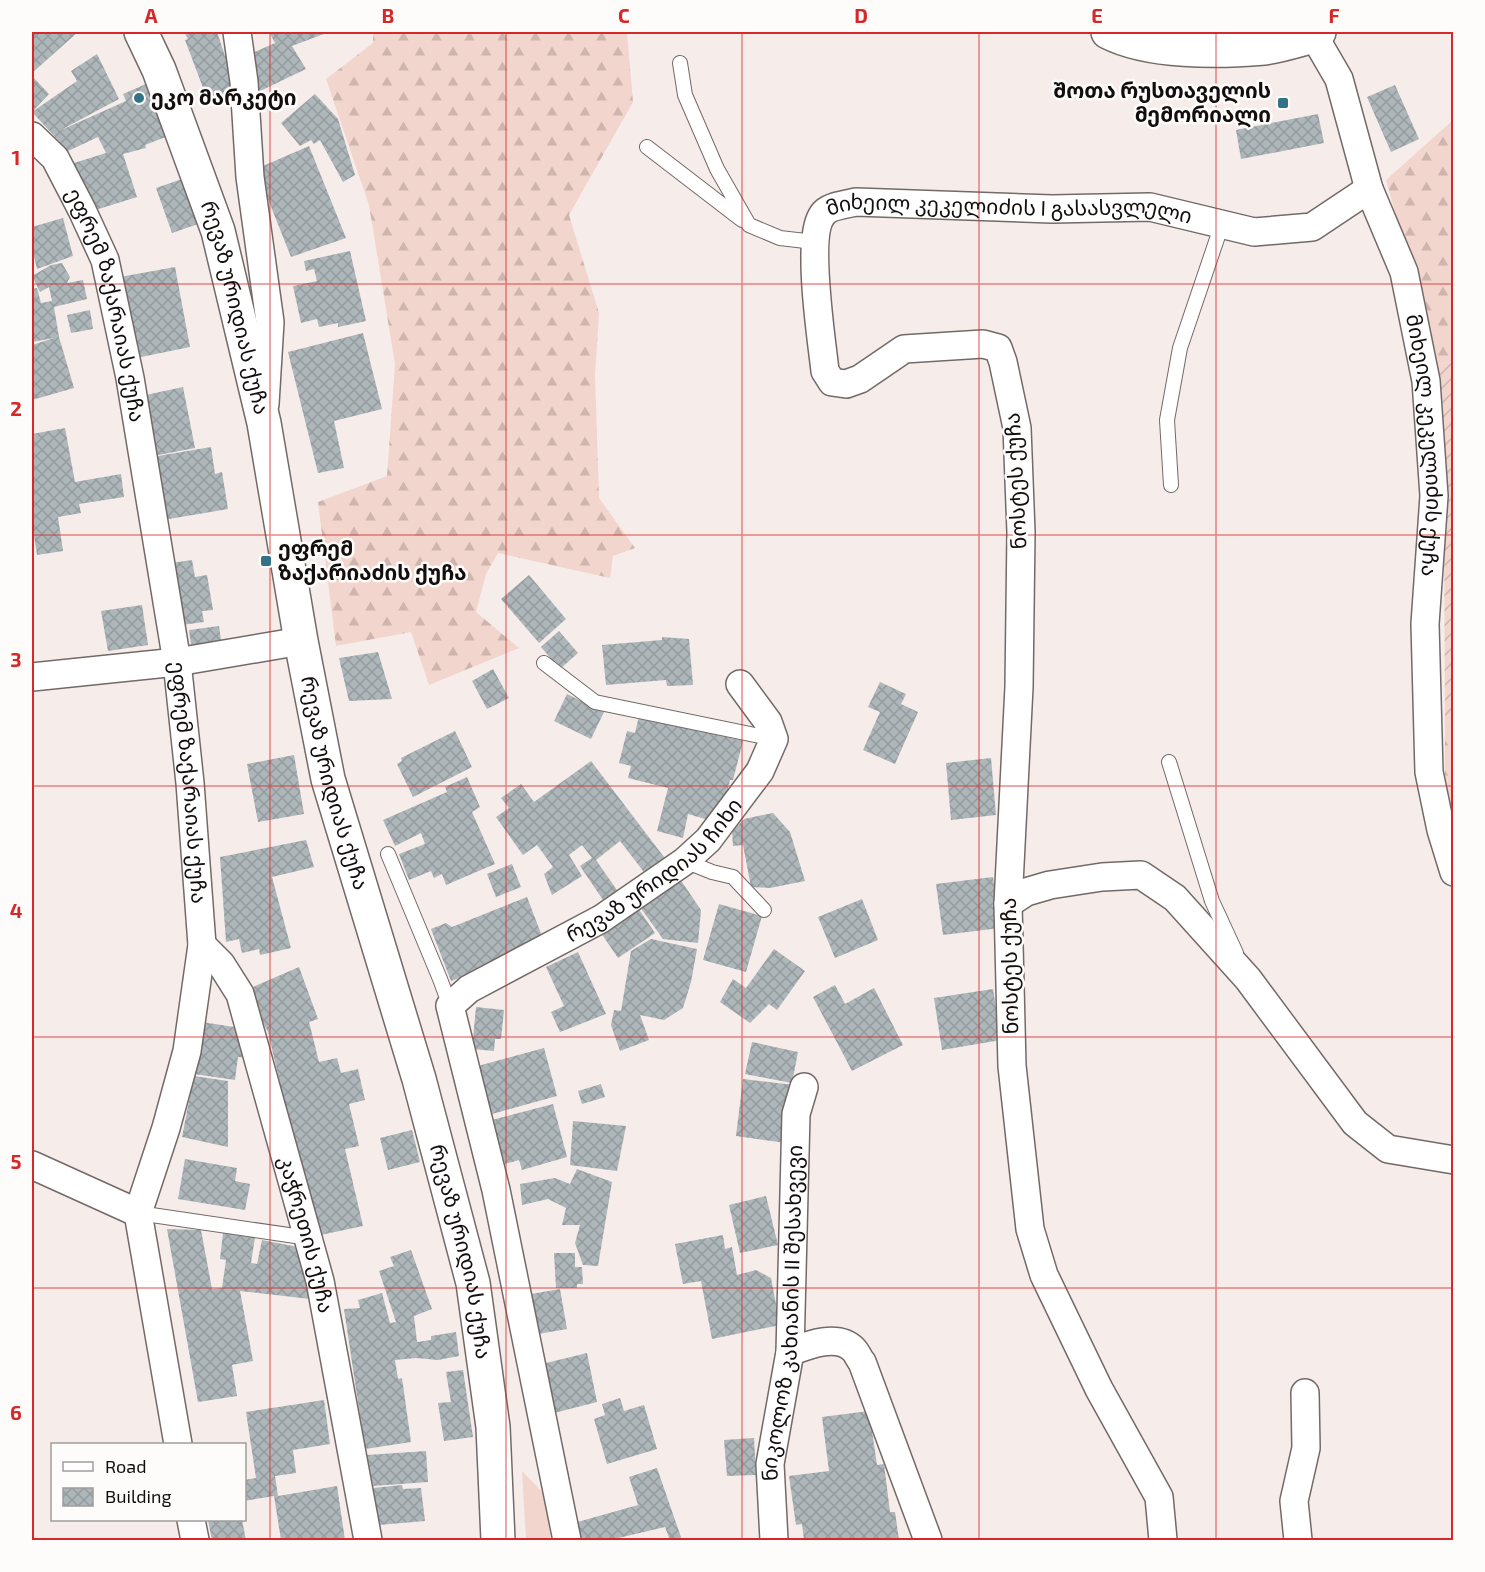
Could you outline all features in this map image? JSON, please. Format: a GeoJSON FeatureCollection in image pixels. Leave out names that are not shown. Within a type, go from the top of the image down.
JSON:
{"type":"FeatureCollection","features":[{"type":"Feature","properties":{"kind":"street","name":"რევაზ ურიდიას ქუჩა"},"geometry":{"type":"LineString","coordinates":[[141,32],[159,70],[218,231],[264,423],[301,641],[328,779],[419,1079],[473,1283],[492,1427],[498,1540]]}},
{"type":"Feature","properties":{"kind":"street"},"geometry":{"type":"LineString","coordinates":[[237,32],[244,82],[250,177],[270,322],[264,423]]}},
{"type":"Feature","properties":{"kind":"street"},"geometry":{"type":"LineString","coordinates":[[1108,32],[1121,39],[1194,51],[1266,48],[1317,34]]}},
{"type":"Feature","properties":{"kind":"street","name":"მიხეილ კეკელიძის ქუჩა"},"geometry":{"type":"LineString","coordinates":[[1317,34],[1339,79],[1369,189],[1404,272],[1426,381],[1434,496],[1425,624],[1429,772],[1441,830],[1454,872]]}},
{"type":"Feature","properties":{"kind":"street","name":"ეფრემ ზაქარაიას ქუჩა"},"geometry":{"type":"LineString","coordinates":[[32,136],[55,158],[105,260],[130,378],[177,662],[190,783],[202,945],[187,1051],[166,1128],[138,1213],[178,1443]]}},
{"type":"Feature","properties":{"kind":"street","name":"მიხეილ კეკელიძის I გასასვლელი"},"geometry":{"type":"LineString","coordinates":[[1003,362],[998,348],[983,344],[904,349],[860,379],[846,384],[832,382],[825,371],[816,287],[814,242],[816,224],[825,211],[856,202],[1052,209],[1150,207],[1254,232],[1312,227],[1369,189]]}},
{"type":"Feature","properties":{"kind":"street","name":"ნოსტეს ქუჩა"},"geometry":{"type":"LineString","coordinates":[[1003,362],[1017,428],[1021,532],[1019,687],[1008,904],[1012,1066],[1030,1229],[1044,1275],[1094,1379],[1159,1497],[1163,1540]]}},
{"type":"Feature","properties":{"kind":"street"},"geometry":{"type":"LineString","coordinates":[[32,677],[177,662],[301,641]]}},
{"type":"Feature","properties":{"kind":"street"},"geometry":{"type":"LineString","coordinates":[[740,684],[768,722],[774,739]]}},
{"type":"Feature","properties":{"kind":"street","name":"რევაზ ურიდიას ჩიხი"},"geometry":{"type":"LineString","coordinates":[[450,1006],[469,989],[601,919],[685,861],[708,840],[760,771],[774,739]]}},
{"type":"Feature","properties":{"kind":"street"},"geometry":{"type":"LineString","coordinates":[[1008,904],[1026,892],[1050,885],[1102,877],[1141,875],[1174,898],[1248,979],[1355,1123],[1388,1149],[1454,1160]]}},
{"type":"Feature","properties":{"kind":"street","name":"კაჭრეთის ქუჩა"},"geometry":{"type":"LineString","coordinates":[[202,945],[221,964],[240,994],[321,1281],[368,1540]]}},
{"type":"Feature","properties":{"kind":"street","name":"რევაზ ურიდიას ქუჩა"},"geometry":{"type":"LineString","coordinates":[[450,1006],[495,1190],[567,1540]]}},
{"type":"Feature","properties":{"kind":"street","name":"ნიკოლოზ კახიანის II შესახვევი"},"geometry":{"type":"LineString","coordinates":[[774,1540],[770,1464],[790,1352],[796,1114],[804,1087]]}},
{"type":"Feature","properties":{"kind":"street"},"geometry":{"type":"LineString","coordinates":[[32,1165],[138,1213]]}},
{"type":"Feature","properties":{"kind":"street"},"geometry":{"type":"LineString","coordinates":[[790,1352],[813,1343],[839,1342],[854,1349],[862,1362],[928,1540]]}},
{"type":"Feature","properties":{"kind":"street"},"geometry":{"type":"LineString","coordinates":[[1298,1540],[1294,1501],[1306,1448],[1305,1393]]}},
{"type":"Feature","properties":{"kind":"street"},"geometry":{"type":"LineString","coordinates":[[191,1521],[195,1540]]}},
{"type":"Feature","properties":{"kind":"lane"},"geometry":{"type":"LineString","coordinates":[[680,63],[684,95],[717,169],[748,225]]}},
{"type":"Feature","properties":{"kind":"lane"},"geometry":{"type":"LineString","coordinates":[[647,147],[748,225],[780,238],[814,242]]}},
{"type":"Feature","properties":{"kind":"lane"},"geometry":{"type":"LineString","coordinates":[[1171,485],[1167,420],[1180,348],[1222,224]]}},
{"type":"Feature","properties":{"kind":"lane"},"geometry":{"type":"LineString","coordinates":[[544,663],[595,702],[774,739]]}},
{"type":"Feature","properties":{"kind":"lane"},"geometry":{"type":"LineString","coordinates":[[1169,762],[1212,901],[1248,979]]}},
{"type":"Feature","properties":{"kind":"lane","name":"რევაზ ურიდიას ქუჩა"},"geometry":{"type":"LineString","coordinates":[[388,854],[450,1006]]}},
{"type":"Feature","properties":{"kind":"lane"},"geometry":{"type":"LineString","coordinates":[[685,861],[712,872],[733,877],[764,910]]}},
{"type":"Feature","properties":{"kind":"lane"},"geometry":{"type":"LineString","coordinates":[[138,1213],[309,1238]]}},
{"type":"Feature","properties":{"kind":"green space"},"geometry":{"type":"Polygon","coordinates":[[[373,32],[627,32],[633,102],[569,215],[599,313],[595,375],[599,498],[635,548],[613,556],[610,578],[498,553],[486,574],[476,612],[519,648],[429,685],[411,632],[336,646],[318,502],[387,476],[395,364],[369,205],[326,79],[373,43],[373,32]]]}},
{"type":"Feature","properties":{"kind":"green space"},"geometry":{"type":"Polygon","coordinates":[[[1453,120],[1453,362],[1437,364],[1386,180],[1453,120]]]}},
{"type":"Feature","properties":{"kind":"green space"},"geometry":{"type":"Polygon","coordinates":[[[1453,362],[1454,721],[1445,722],[1444,533],[1437,364],[1453,362]]]}},
{"type":"Feature","properties":{"kind":"green space"},"geometry":{"type":"Polygon","coordinates":[[[1453,721],[1453,815],[1445,777],[1445,722],[1453,721]]]}},
{"type":"Feature","properties":{"kind":"green space"},"geometry":{"type":"Polygon","coordinates":[[[522,1471],[545,1495],[551,1540],[526,1540],[522,1471]]]}},
{"type":"Feature","properties":{"kind":"building"},"geometry":{"type":"Polygon","coordinates":[[[32,32],[78,32],[32,73],[32,32]]]}},
{"type":"Feature","properties":{"kind":"building"},"geometry":{"type":"Polygon","coordinates":[[[184,32],[217,32],[225,56],[229,55],[235,96],[208,101],[184,32]]]}},
{"type":"Feature","properties":{"kind":"building"},"geometry":{"type":"Polygon","coordinates":[[[269,32],[329,32],[292,46],[306,69],[256,93],[250,54],[275,43],[269,32]]]}},
{"type":"Feature","properties":{"kind":"building"},"geometry":{"type":"Polygon","coordinates":[[[97,54],[119,99],[59,131],[126,101],[123,94],[146,84],[168,136],[145,145],[146,148],[123,154],[137,197],[89,212],[74,163],[106,153],[98,137],[68,151],[32,112],[77,81],[71,71],[97,54]]]}},
{"type":"Feature","properties":{"kind":"building"},"geometry":{"type":"Polygon","coordinates":[[[32,76],[49,94],[32,112],[32,76]]]}},
{"type":"Feature","properties":{"kind":"building"},"geometry":{"type":"Polygon","coordinates":[[[1395,85],[1419,139],[1391,152],[1367,97],[1395,85]]]}},
{"type":"Feature","properties":{"kind":"building"},"geometry":{"type":"Polygon","coordinates":[[[315,94],[338,119],[355,175],[343,182],[320,140],[314,144],[311,140],[300,146],[281,123],[315,94]]]}},
{"type":"Feature","properties":{"kind":"building"},"geometry":{"type":"Polygon","coordinates":[[[1318,114],[1324,143],[1241,159],[1236,130],[1318,114]]]}},
{"type":"Feature","properties":{"kind":"building"},"geometry":{"type":"Polygon","coordinates":[[[309,146],[346,238],[291,257],[256,169],[309,146]]]}},
{"type":"Feature","properties":{"kind":"building"},"geometry":{"type":"Polygon","coordinates":[[[182,179],[198,224],[172,233],[156,188],[182,179]]]}},
{"type":"Feature","properties":{"kind":"building"},"geometry":{"type":"Polygon","coordinates":[[[63,218],[73,256],[37,269],[32,249],[32,227],[63,218]]]}},
{"type":"Feature","properties":{"kind":"building"},"geometry":{"type":"Polygon","coordinates":[[[350,251],[366,321],[338,327],[338,323],[319,327],[317,319],[301,323],[293,286],[317,281],[314,269],[306,271],[304,261],[350,251]]]}},
{"type":"Feature","properties":{"kind":"building"},"geometry":{"type":"Polygon","coordinates":[[[62,263],[70,277],[67,283],[83,280],[87,299],[54,307],[59,337],[74,388],[32,400],[32,345],[54,338],[32,342],[32,289],[37,288],[41,303],[52,301],[49,287],[40,292],[32,276],[51,265],[62,263]]]}},
{"type":"Feature","properties":{"kind":"building"},"geometry":{"type":"Polygon","coordinates":[[[175,267],[190,347],[136,358],[120,277],[175,267]]]}},
{"type":"Feature","properties":{"kind":"building"},"geometry":{"type":"Polygon","coordinates":[[[90,310],[93,329],[71,333],[67,315],[90,310]]]}},
{"type":"Feature","properties":{"kind":"building"},"geometry":{"type":"Polygon","coordinates":[[[363,333],[382,409],[334,421],[344,468],[318,473],[288,352],[363,333]]]}},
{"type":"Feature","properties":{"kind":"building"},"geometry":{"type":"Polygon","coordinates":[[[183,387],[195,448],[153,456],[141,396],[183,387]]]}},
{"type":"Feature","properties":{"kind":"building"},"geometry":{"type":"Polygon","coordinates":[[[65,428],[75,482],[121,474],[124,497],[79,504],[81,513],[58,517],[63,551],[37,555],[32,523],[32,434],[65,428]]]}},
{"type":"Feature","properties":{"kind":"building"},"geometry":{"type":"Polygon","coordinates":[[[211,447],[215,474],[222,472],[228,509],[163,520],[152,457],[211,447]]]}},
{"type":"Feature","properties":{"kind":"building"},"geometry":{"type":"Polygon","coordinates":[[[192,560],[195,577],[207,575],[213,610],[202,611],[204,622],[182,625],[172,563],[192,560]]]}},
{"type":"Feature","properties":{"kind":"building"},"geometry":{"type":"Polygon","coordinates":[[[529,575],[566,619],[539,643],[501,599],[529,575]]]}},
{"type":"Feature","properties":{"kind":"building"},"geometry":{"type":"Polygon","coordinates":[[[142,605],[148,645],[108,651],[101,611],[142,605]]]}},
{"type":"Feature","properties":{"kind":"building"},"geometry":{"type":"Polygon","coordinates":[[[219,626],[222,647],[192,652],[189,630],[219,626]]]}},
{"type":"Feature","properties":{"kind":"building"},"geometry":{"type":"Polygon","coordinates":[[[559,631],[578,653],[560,669],[541,647],[559,631]]]}},
{"type":"Feature","properties":{"kind":"building"},"geometry":{"type":"Polygon","coordinates":[[[662,637],[689,639],[693,685],[667,686],[666,680],[606,685],[602,645],[662,640],[662,637]]]}},
{"type":"Feature","properties":{"kind":"building"},"geometry":{"type":"Polygon","coordinates":[[[378,652],[392,699],[349,701],[339,658],[378,652]]]}},
{"type":"Feature","properties":{"kind":"building"},"geometry":{"type":"Polygon","coordinates":[[[493,669],[509,698],[487,709],[472,681],[493,669]]]}},
{"type":"Feature","properties":{"kind":"building"},"geometry":{"type":"Polygon","coordinates":[[[880,682],[906,694],[901,704],[918,712],[895,764],[863,750],[880,712],[868,707],[880,682]]]}},
{"type":"Feature","properties":{"kind":"building"},"geometry":{"type":"Polygon","coordinates":[[[567,694],[604,712],[591,739],[554,721],[567,694]]]}},
{"type":"Feature","properties":{"kind":"building"},"geometry":{"type":"Polygon","coordinates":[[[639,716],[743,741],[724,804],[712,821],[688,814],[683,838],[657,831],[668,788],[628,778],[631,766],[619,763],[627,731],[635,733],[639,716]]]}},
{"type":"Feature","properties":{"kind":"building"},"geometry":{"type":"Polygon","coordinates":[[[455,731],[472,767],[413,797],[397,764],[402,761],[401,758],[455,731]]]}},
{"type":"Feature","properties":{"kind":"building"},"geometry":{"type":"Polygon","coordinates":[[[294,755],[304,814],[258,822],[247,764],[294,755]]]}},
{"type":"Feature","properties":{"kind":"building"},"geometry":{"type":"Polygon","coordinates":[[[991,758],[996,815],[951,820],[946,763],[991,758]]]}},
{"type":"Feature","properties":{"kind":"building"},"geometry":{"type":"Polygon","coordinates":[[[591,761],[667,861],[647,876],[620,841],[596,860],[619,893],[605,903],[580,866],[592,858],[582,845],[569,855],[582,876],[552,895],[544,874],[553,867],[537,845],[523,855],[496,817],[509,808],[501,798],[521,784],[534,802],[591,761]]]}},
{"type":"Feature","properties":{"kind":"building"},"geometry":{"type":"Polygon","coordinates":[[[467,777],[480,807],[472,812],[495,864],[446,885],[442,874],[434,878],[431,871],[409,880],[399,854],[425,844],[421,833],[395,846],[383,820],[447,792],[445,787],[467,777]]]}},
{"type":"Feature","properties":{"kind":"building"},"geometry":{"type":"Polygon","coordinates":[[[773,813],[790,832],[805,881],[770,888],[751,887],[743,845],[733,846],[732,831],[744,819],[773,813]]]}},
{"type":"Feature","properties":{"kind":"building"},"geometry":{"type":"Polygon","coordinates":[[[306,840],[314,867],[272,877],[291,948],[260,955],[259,949],[242,953],[239,939],[226,942],[220,857],[306,840]]]}},
{"type":"Feature","properties":{"kind":"building"},"geometry":{"type":"Polygon","coordinates":[[[512,864],[521,887],[496,897],[487,874],[512,864]]]}},
{"type":"Feature","properties":{"kind":"building"},"geometry":{"type":"Polygon","coordinates":[[[993,877],[1000,928],[943,935],[936,884],[993,877]]]}},
{"type":"Feature","properties":{"kind":"building"},"geometry":{"type":"Polygon","coordinates":[[[680,879],[701,910],[698,943],[663,939],[640,907],[680,879]]]}},
{"type":"Feature","properties":{"kind":"building"},"geometry":{"type":"Polygon","coordinates":[[[527,897],[545,944],[451,981],[431,929],[446,923],[452,927],[527,897]]]}},
{"type":"Feature","properties":{"kind":"building"},"geometry":{"type":"Polygon","coordinates":[[[862,899],[878,940],[835,958],[818,917],[862,899]]]}},
{"type":"Feature","properties":{"kind":"building"},"geometry":{"type":"Polygon","coordinates":[[[719,904],[762,916],[746,972],[703,960],[719,904]]]}},
{"type":"Feature","properties":{"kind":"building"},"geometry":{"type":"Polygon","coordinates":[[[638,908],[655,933],[618,958],[601,933],[638,908]]]}},
{"type":"Feature","properties":{"kind":"building"},"geometry":{"type":"Polygon","coordinates":[[[651,939],[697,949],[691,982],[683,1008],[664,1020],[640,1015],[649,1040],[620,1051],[611,1025],[614,1010],[621,1011],[631,951],[651,939]]]}},
{"type":"Feature","properties":{"kind":"building"},"geometry":{"type":"Polygon","coordinates":[[[774,949],[805,971],[777,1010],[769,1004],[750,1023],[720,1002],[733,979],[746,988],[774,949]]]}},
{"type":"Feature","properties":{"kind":"building"},"geometry":{"type":"Polygon","coordinates":[[[578,952],[606,1014],[560,1032],[551,1012],[564,1006],[546,967],[578,952]]]}},
{"type":"Feature","properties":{"kind":"building"},"geometry":{"type":"Polygon","coordinates":[[[299,967],[318,1019],[309,1022],[319,1062],[337,1058],[341,1073],[358,1069],[365,1100],[349,1104],[359,1146],[345,1149],[363,1226],[316,1236],[268,1032],[246,990],[299,967]]]}},
{"type":"Feature","properties":{"kind":"building"},"geometry":{"type":"Polygon","coordinates":[[[835,985],[845,1004],[874,988],[903,1045],[852,1071],[813,997],[835,985]]]}},
{"type":"Feature","properties":{"kind":"building"},"geometry":{"type":"Polygon","coordinates":[[[993,989],[1001,1040],[942,1050],[934,998],[993,989]]]}},
{"type":"Feature","properties":{"kind":"building"},"geometry":{"type":"Polygon","coordinates":[[[476,1007],[504,1010],[501,1039],[495,1039],[494,1051],[472,1049],[476,1007]]]}},
{"type":"Feature","properties":{"kind":"building"},"geometry":{"type":"Polygon","coordinates":[[[202,1022],[247,1029],[254,1058],[238,1057],[235,1080],[194,1074],[202,1022]]]}},
{"type":"Feature","properties":{"kind":"building"},"geometry":{"type":"Polygon","coordinates":[[[752,1042],[798,1052],[792,1083],[745,1074],[752,1042]]]}},
{"type":"Feature","properties":{"kind":"building"},"geometry":{"type":"Polygon","coordinates":[[[544,1048],[557,1096],[492,1114],[478,1066],[544,1048]]]}},
{"type":"Feature","properties":{"kind":"building"},"geometry":{"type":"Polygon","coordinates":[[[194,1076],[228,1081],[228,1147],[182,1137],[194,1076]]]}},
{"type":"Feature","properties":{"kind":"building"},"geometry":{"type":"Polygon","coordinates":[[[743,1079],[794,1085],[786,1143],[736,1136],[743,1079]]]}},
{"type":"Feature","properties":{"kind":"building"},"geometry":{"type":"Polygon","coordinates":[[[601,1084],[605,1097],[582,1104],[578,1091],[601,1084]]]}},
{"type":"Feature","properties":{"kind":"building"},"geometry":{"type":"Polygon","coordinates":[[[553,1104],[567,1157],[522,1170],[519,1160],[505,1164],[492,1120],[553,1104]]]}},
{"type":"Feature","properties":{"kind":"building"},"geometry":{"type":"Polygon","coordinates":[[[573,1121],[626,1126],[617,1171],[570,1165],[573,1121]]]}},
{"type":"Feature","properties":{"kind":"building"},"geometry":{"type":"Polygon","coordinates":[[[412,1130],[420,1162],[388,1170],[380,1138],[412,1130]]]}},
{"type":"Feature","properties":{"kind":"building"},"geometry":{"type":"Polygon","coordinates":[[[185,1159],[237,1168],[235,1181],[250,1184],[245,1210],[178,1199],[185,1159]]]}},
{"type":"Feature","properties":{"kind":"building"},"geometry":{"type":"Polygon","coordinates":[[[577,1169],[612,1182],[598,1266],[583,1265],[575,1243],[580,1225],[562,1225],[566,1208],[548,1199],[522,1205],[520,1184],[555,1178],[570,1184],[577,1169]]]}},
{"type":"Feature","properties":{"kind":"building"},"geometry":{"type":"Polygon","coordinates":[[[766,1196],[778,1245],[740,1253],[729,1205],[766,1196]]]}},
{"type":"Feature","properties":{"kind":"building"},"geometry":{"type":"Polygon","coordinates":[[[167,1229],[201,1230],[212,1289],[222,1288],[226,1260],[220,1259],[223,1233],[255,1237],[251,1263],[257,1264],[262,1240],[298,1247],[310,1299],[240,1291],[253,1361],[232,1365],[237,1396],[198,1402],[167,1229]]]}},
{"type":"Feature","properties":{"kind":"building"},"geometry":{"type":"Polygon","coordinates":[[[723,1235],[725,1249],[732,1247],[737,1275],[756,1270],[771,1278],[780,1325],[712,1339],[701,1281],[683,1284],[675,1244],[723,1235]]]}},
{"type":"Feature","properties":{"kind":"building"},"geometry":{"type":"Polygon","coordinates":[[[411,1250],[432,1309],[414,1316],[417,1342],[431,1340],[431,1336],[456,1332],[459,1356],[438,1360],[416,1358],[395,1360],[398,1379],[402,1378],[411,1442],[365,1449],[344,1309],[360,1308],[358,1300],[382,1293],[390,1323],[396,1322],[379,1271],[394,1266],[390,1257],[411,1250]]]}},
{"type":"Feature","properties":{"kind":"building"},"geometry":{"type":"Polygon","coordinates":[[[554,1253],[575,1253],[575,1267],[582,1267],[583,1284],[577,1284],[577,1288],[556,1288],[554,1253]]]}},
{"type":"Feature","properties":{"kind":"building"},"geometry":{"type":"Polygon","coordinates":[[[560,1289],[567,1329],[538,1334],[531,1294],[560,1289]]]}},
{"type":"Feature","properties":{"kind":"building"},"geometry":{"type":"Polygon","coordinates":[[[587,1353],[597,1402],[554,1413],[542,1364],[587,1353]]]}},
{"type":"Feature","properties":{"kind":"building"},"geometry":{"type":"Polygon","coordinates":[[[463,1370],[473,1437],[444,1441],[438,1403],[451,1402],[446,1372],[463,1370]]]}},
{"type":"Feature","properties":{"kind":"building"},"geometry":{"type":"Polygon","coordinates":[[[620,1398],[624,1411],[644,1405],[657,1449],[607,1464],[594,1419],[605,1415],[602,1404],[620,1398]]]}},
{"type":"Feature","properties":{"kind":"building"},"geometry":{"type":"Polygon","coordinates":[[[324,1400],[330,1444],[293,1450],[296,1473],[275,1476],[278,1496],[337,1486],[345,1540],[281,1540],[274,1496],[246,1501],[246,1480],[256,1478],[246,1412],[324,1400]]]}},
{"type":"Feature","properties":{"kind":"building"},"geometry":{"type":"Polygon","coordinates":[[[869,1411],[877,1465],[884,1464],[890,1512],[895,1512],[899,1540],[804,1540],[802,1524],[796,1525],[789,1476],[829,1471],[822,1417],[869,1411]]]}},
{"type":"Feature","properties":{"kind":"building"},"geometry":{"type":"Polygon","coordinates":[[[754,1438],[756,1475],[727,1476],[724,1440],[754,1438]]]}},
{"type":"Feature","properties":{"kind":"building"},"geometry":{"type":"Polygon","coordinates":[[[426,1451],[428,1482],[373,1486],[367,1455],[426,1451]]]}},
{"type":"Feature","properties":{"kind":"building"},"geometry":{"type":"Polygon","coordinates":[[[657,1468],[682,1540],[670,1540],[665,1527],[610,1540],[577,1540],[574,1523],[638,1505],[629,1477],[657,1468]]]}},
{"type":"Feature","properties":{"kind":"building"},"geometry":{"type":"Polygon","coordinates":[[[402,1485],[403,1489],[421,1488],[425,1521],[379,1525],[373,1488],[402,1485]]]}},
{"type":"Feature","properties":{"kind":"building"},"geometry":{"type":"Polygon","coordinates":[[[208,1521],[242,1521],[246,1540],[212,1540],[208,1521]]]}},
{"type":"Feature","properties":{"kind":"place","name":"ეკო მარკეტი"},"geometry":{"type":"Point","coordinates":[139,98]}},
{"type":"Feature","properties":{"kind":"place","name":"შოთა რუსთაველის მემორიალი"},"geometry":{"type":"Point","coordinates":[1283,103]}},
{"type":"Feature","properties":{"kind":"place","name":"ეფრემ ზაქარიაძის ქუჩა"},"geometry":{"type":"Point","coordinates":[266,561]}}]}
